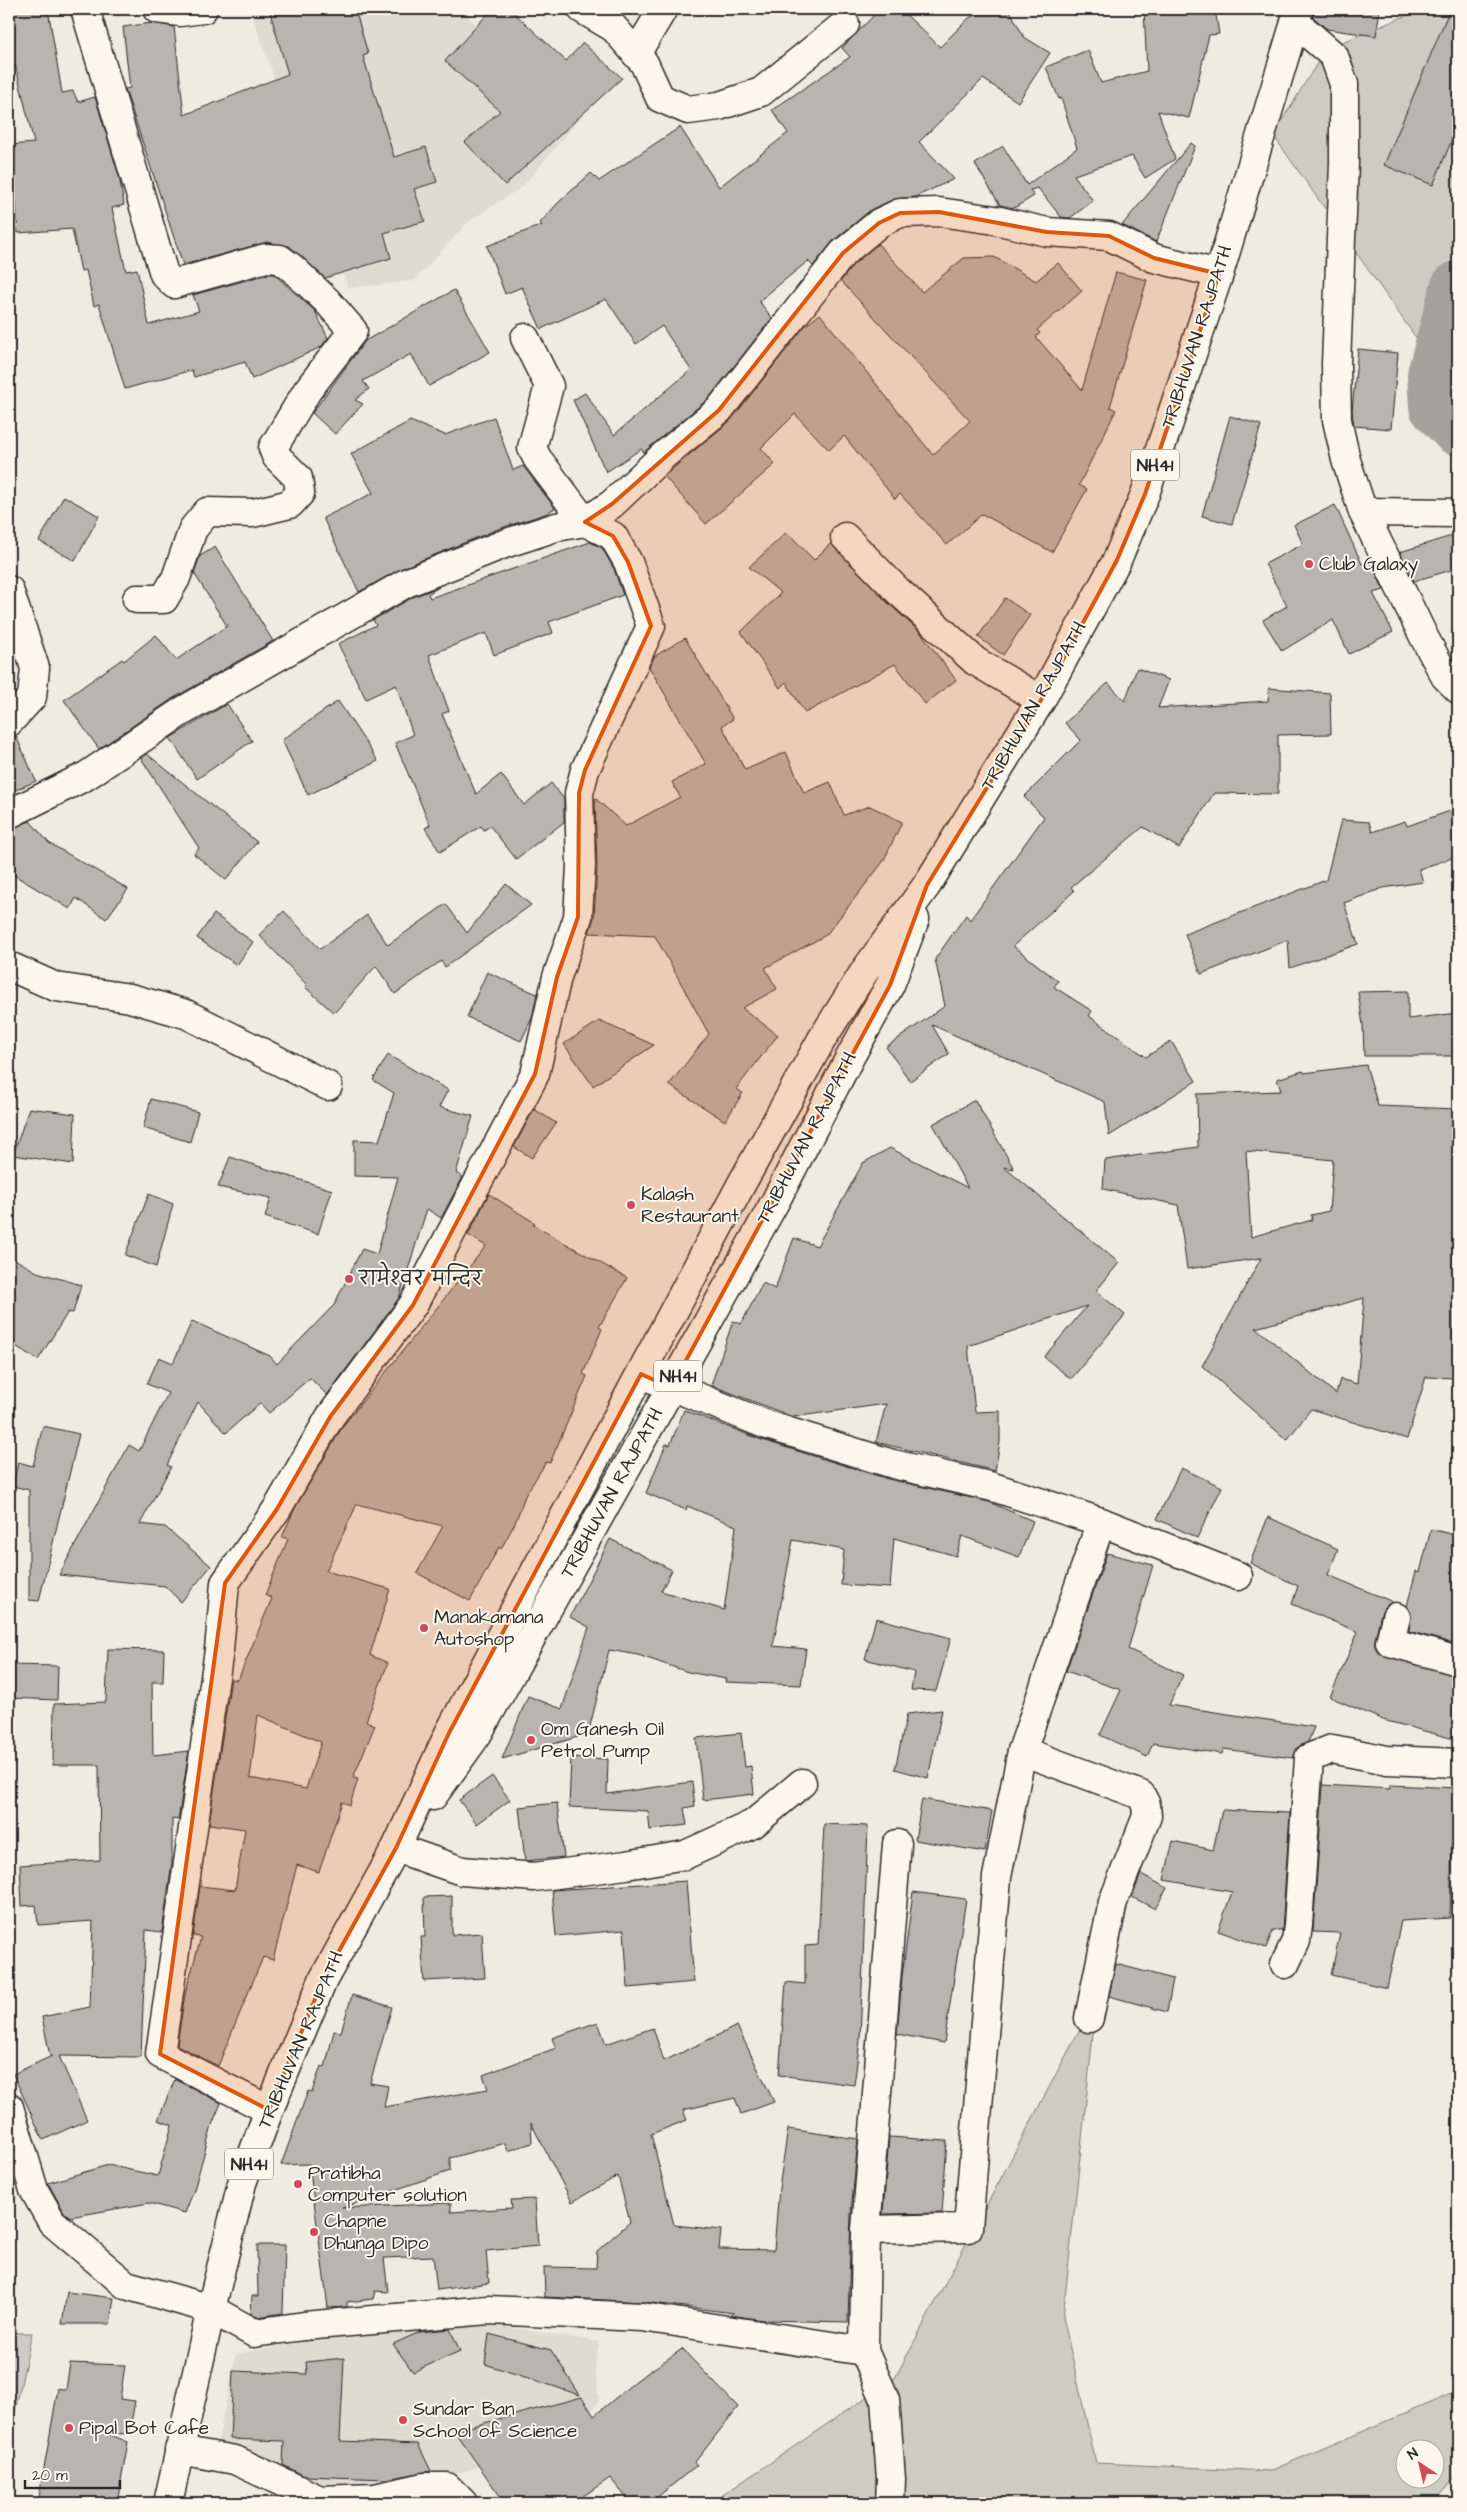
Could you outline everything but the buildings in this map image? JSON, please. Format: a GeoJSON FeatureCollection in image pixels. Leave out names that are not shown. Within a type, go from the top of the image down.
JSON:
{"type":"FeatureCollection","features":[{"type":"Feature","properties":{"kind":"main road"},"geometry":{"type":"LineString","coordinates":[[85,9],[164,274],[174,284],[266,258],[280,259],[327,301],[353,332],[307,391],[273,448],[276,456],[298,478],[300,493],[290,504],[254,513],[207,512],[193,530],[176,578],[164,599],[137,599]]}},
{"type":"Feature","properties":{"kind":"main road"},"geometry":{"type":"LineString","coordinates":[[157,9],[180,12],[203,9]]}},
{"type":"Feature","properties":{"kind":"main road"},"geometry":{"type":"LineString","coordinates":[[582,9],[614,28],[644,63],[660,98],[688,110],[719,106],[761,92],[845,24]]}},
{"type":"Feature","properties":{"kind":"main road"},"geometry":{"type":"LineString","coordinates":[[636,54],[663,9]]}},
{"type":"Feature","properties":{"kind":"main road"},"geometry":{"type":"LineString","coordinates":[[1297,16],[1334,56],[1344,84],[1344,163],[1336,364],[1338,420],[1346,460],[1362,512],[1424,638],[1445,676],[1458,689]]}},
{"type":"Feature","properties":{"kind":"main road","name":"TRIBHUVAN RAJPATH"},"geometry":{"type":"LineString","coordinates":[[168,2503],[211,2309],[242,2183],[269,2110],[323,1980],[396,1848],[448,1734],[742,1183],[822,1039],[866,969],[927,885],[1041,700],[1117,560],[1145,494],[1218,274],[1297,16]]}},
{"type":"Feature","properties":{"kind":"main road"},"geometry":{"type":"LineString","coordinates":[[9,814],[86,776],[181,712],[406,583],[504,544],[556,527],[585,522],[612,504],[664,455],[719,410],[843,253],[878,223],[900,213],[939,212],[995,220],[1047,232],[1109,236],[1154,258],[1218,274]]}},
{"type":"Feature","properties":{"kind":"main road"},"geometry":{"type":"LineString","coordinates":[[269,2110],[160,2054],[218,1659],[225,1583],[277,1509],[330,1417],[413,1305],[534,1074],[557,977],[578,917],[581,866],[579,793],[585,770],[651,626],[628,562],[613,536],[585,522],[537,458],[532,448],[549,386],[525,338]]}},
{"type":"Feature","properties":{"kind":"main road"},"geometry":{"type":"LineString","coordinates":[[1362,512],[1458,513]]}},
{"type":"Feature","properties":{"kind":"main road"},"geometry":{"type":"LineString","coordinates":[[845,537],[898,591],[975,661],[1041,700]]}},
{"type":"Feature","properties":{"kind":"main road"},"geometry":{"type":"LineString","coordinates":[[9,590],[35,668],[32,697],[9,722]]}},
{"type":"Feature","properties":{"kind":"main road","name":"TRIBHUVAN RAJPATH"},"geometry":{"type":"LineString","coordinates":[[396,1848],[477,1735],[776,1200],[848,1059],[890,985],[927,885]]}},
{"type":"Feature","properties":{"kind":"main road"},"geometry":{"type":"LineString","coordinates":[[9,966],[56,986],[130,998],[186,1014],[328,1086]]}},
{"type":"Feature","properties":{"kind":"main road"},"geometry":{"type":"LineString","coordinates":[[641,1374],[671,1388],[767,1425],[893,1464],[993,1487],[1101,1522],[1238,1576]]}},
{"type":"Feature","properties":{"kind":"main road"},"geometry":{"type":"LineString","coordinates":[[866,2230],[968,2228],[997,1877],[1022,1750],[1101,1522]]}},
{"type":"Feature","properties":{"kind":"main road"},"geometry":{"type":"LineString","coordinates":[[1396,1617],[1390,1642],[1458,1661]]}},
{"type":"Feature","properties":{"kind":"main road"},"geometry":{"type":"LineString","coordinates":[[1285,1964],[1296,1941],[1309,1758],[1332,1749],[1387,1760],[1458,1764]]}},
{"type":"Feature","properties":{"kind":"main road"},"geometry":{"type":"LineString","coordinates":[[1022,1750],[1141,1794],[1146,1806],[1147,1816],[1113,1902],[1089,2018]]}},
{"type":"Feature","properties":{"kind":"main road"},"geometry":{"type":"LineString","coordinates":[[396,1848],[462,1871],[534,1877],[626,1865],[685,1855],[753,1824],[802,1783]]}},
{"type":"Feature","properties":{"kind":"main road"},"geometry":{"type":"LineString","coordinates":[[890,2503],[891,2479],[885,2399],[864,2351],[866,2230],[897,1844]]}},
{"type":"Feature","properties":{"kind":"main road"},"geometry":{"type":"LineString","coordinates":[[9,2107],[34,2190],[52,2222],[126,2285],[211,2309],[254,2334],[304,2326],[488,2310],[642,2318],[864,2351]]}},
{"type":"Feature","properties":{"kind":"main road"},"geometry":{"type":"LineString","coordinates":[[179,2450],[234,2460],[320,2500],[375,2498],[425,2487],[448,2487],[464,2503]]}},
{"type":"Feature","properties":{"kind":"highlighted area"},"geometry":{"type":"Polygon","coordinates":[[[939,212],[1047,232],[1109,236],[1154,258],[1219,274],[1145,494],[1117,560],[1041,700],[927,885],[890,985],[671,1388],[641,1374],[449,1733],[396,1848],[323,1980],[269,2110],[160,2054],[225,1583],[277,1509],[330,1417],[413,1305],[535,1074],[557,977],[578,917],[579,793],[585,770],[651,626],[628,562],[613,536],[585,522],[612,504],[719,410],[843,253],[879,223],[900,213],[939,212]]]}},
{"type":"Feature","properties":{"kind":"shaded area"},"geometry":{"type":"Polygon","coordinates":[[[250,9],[462,9],[475,24],[580,118],[523,186],[468,222],[414,281],[348,288],[250,9]]]}},
{"type":"Feature","properties":{"kind":"shaded area"},"geometry":{"type":"Polygon","coordinates":[[[1422,9],[1458,9],[1458,397],[1273,135],[1326,49],[1422,9]]]}},
{"type":"Feature","properties":{"kind":"shaded area"},"geometry":{"type":"Polygon","coordinates":[[[1097,1997],[1063,2317],[1096,2463],[1270,2471],[1458,2391],[1458,2473],[1434,2503],[711,2503],[895,2378],[1097,1997]]]}},
{"type":"Feature","properties":{"kind":"shaded area","name":"Sundar Ban School of Science"},"geometry":{"type":"Polygon","coordinates":[[[451,2318],[599,2342],[595,2368],[599,2401],[569,2439],[451,2475],[390,2485],[329,2485],[216,2451],[236,2354],[373,2329],[451,2318]]]}},
{"type":"Feature","properties":{"kind":"shaded area"},"geometry":{"type":"Polygon","coordinates":[[[9,2333],[32,2333],[9,2440],[9,2333]]]}},
{"type":"Feature","properties":{"kind":"waterway"},"geometry":{"type":"LineString","coordinates":[[1458,289],[1435,375],[1437,406],[1458,428]]}},
{"type":"Feature","properties":{"kind":"place","name":"Club Galaxy"},"geometry":{"type":"Point","coordinates":[1309,564]}},
{"type":"Feature","properties":{"kind":"place","name":"Kalash Restaurant"},"geometry":{"type":"Point","coordinates":[631,1205]}},
{"type":"Feature","properties":{"kind":"place","name":"रामेश्वर मन्दिर"},"geometry":{"type":"Point","coordinates":[349,1279]}},
{"type":"Feature","properties":{"kind":"place","name":"Manakamana Autoshop"},"geometry":{"type":"Point","coordinates":[424,1628]}},
{"type":"Feature","properties":{"kind":"place","name":"Om Ganesh Oil Petrol Pump"},"geometry":{"type":"Point","coordinates":[531,1740]}},
{"type":"Feature","properties":{"kind":"place","name":"Pratibha Computer solution"},"geometry":{"type":"Point","coordinates":[298,2184]}},
{"type":"Feature","properties":{"kind":"place","name":"Chapne Dhunga Dipo"},"geometry":{"type":"Point","coordinates":[314,2232]}},
{"type":"Feature","properties":{"kind":"place","name":"Sundar Ban School of Science"},"geometry":{"type":"Point","coordinates":[403,2420]}},
{"type":"Feature","properties":{"kind":"place","name":"Pipal Bot Cafe"},"geometry":{"type":"Point","coordinates":[69,2428]}}]}
